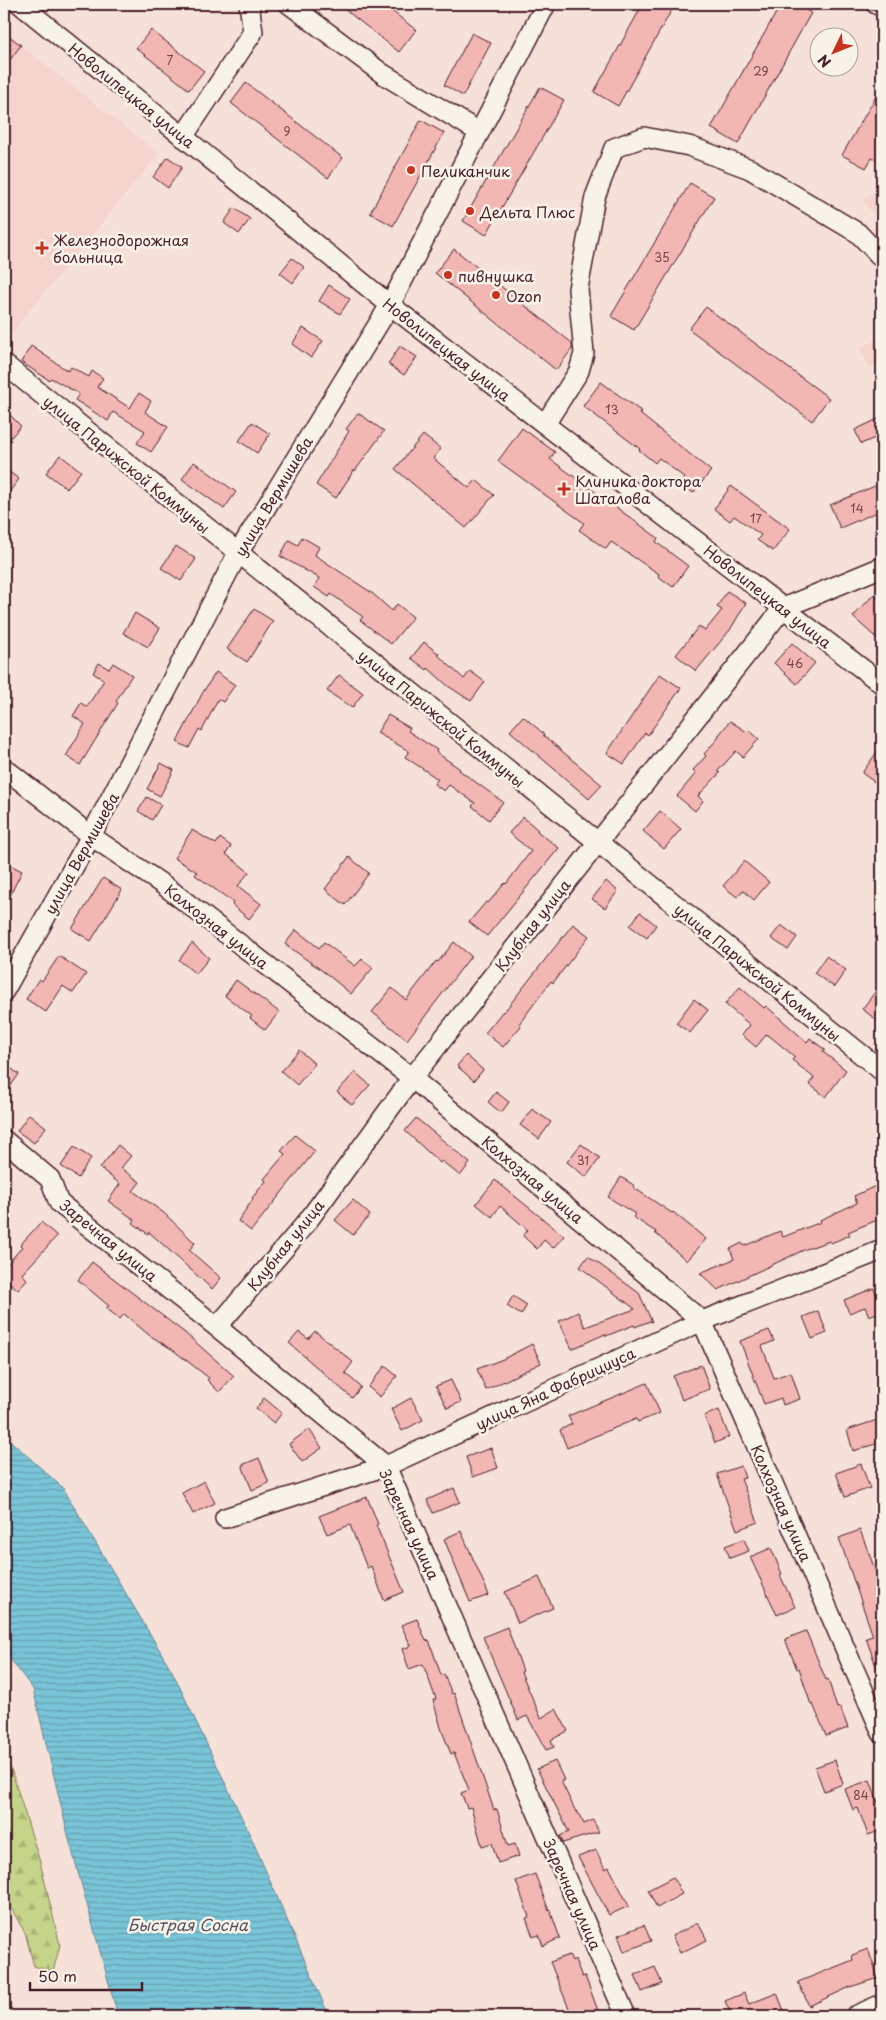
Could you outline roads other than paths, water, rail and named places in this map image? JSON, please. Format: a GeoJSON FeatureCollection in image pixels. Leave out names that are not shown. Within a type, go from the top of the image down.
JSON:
{"type":"FeatureCollection","features":[{"type":"Feature","properties":{"kind":"street","name":"Новолипецкая улица"},"geometry":{"type":"LineString","coordinates":[[20,4],[390,304],[882,684]]}},
{"type":"Feature","properties":{"kind":"street"},"geometry":{"type":"LineString","coordinates":[[289,4],[383,74],[479,132]]}},
{"type":"Feature","properties":{"kind":"street","name":"улица Вермишева"},"geometry":{"type":"LineString","coordinates":[[4,991],[91,836],[238,553],[390,304],[546,4]]}},
{"type":"Feature","properties":{"kind":"street"},"geometry":{"type":"LineString","coordinates":[[183,136],[253,32],[244,6]]}},
{"type":"Feature","properties":{"kind":"street"},"geometry":{"type":"LineString","coordinates":[[545,424],[579,371],[584,353],[578,289],[595,198],[614,148],[644,137],[689,146],[750,170],[858,233],[882,258]]}},
{"type":"Feature","properties":{"kind":"street","name":"улица Парижской Коммуны"},"geometry":{"type":"LineString","coordinates":[[4,364],[596,843],[882,1071]]}},
{"type":"Feature","properties":{"kind":"street","name":"Клубная улица"},"geometry":{"type":"LineString","coordinates":[[217,1327],[307,1222],[412,1078],[783,608],[882,568]]}},
{"type":"Feature","properties":{"kind":"street","name":"Колхозная улица"},"geometry":{"type":"LineString","coordinates":[[4,768],[91,836],[165,886],[412,1078],[702,1320],[882,1733]]}},
{"type":"Feature","properties":{"kind":"street","name":"Заречная улица"},"geometry":{"type":"LineString","coordinates":[[4,1140],[50,1179],[58,1202],[217,1327],[386,1466],[626,2016]]}},
{"type":"Feature","properties":{"kind":"street","name":"улица Яна Фабрициуса"},"geometry":{"type":"LineString","coordinates":[[225,1518],[386,1466],[702,1320],[882,1250]]}},
{"type":"Feature","properties":{"kind":"street"},"geometry":{"type":"LineString","coordinates":[[855,2016],[882,2004]]}},
{"type":"Feature","properties":{"kind":"water","name":"Быстрая Сосна"},"geometry":{"type":"Polygon","coordinates":[[[4,1435],[63,1488],[172,1671],[251,1837],[329,2016],[118,2016],[70,1843],[33,1689],[4,1651],[4,1435]]]}},
{"type":"Feature","properties":{"kind":"place","name":"Пеликанчик"},"geometry":{"type":"Point","coordinates":[411,170]}},
{"type":"Feature","properties":{"kind":"place","name":"Дельта Плюс"},"geometry":{"type":"Point","coordinates":[470,211]}},
{"type":"Feature","properties":{"kind":"place","name":"Железнодорожная больница"},"geometry":{"type":"Point","coordinates":[42,248]}},
{"type":"Feature","properties":{"kind":"place","name":"пивнушка"},"geometry":{"type":"Point","coordinates":[448,275]}},
{"type":"Feature","properties":{"kind":"place","name":"Ozon"},"geometry":{"type":"Point","coordinates":[496,295]}},
{"type":"Feature","properties":{"kind":"place","name":"Клиника доктора Шаталова"},"geometry":{"type":"Point","coordinates":[564,489]}}]}
